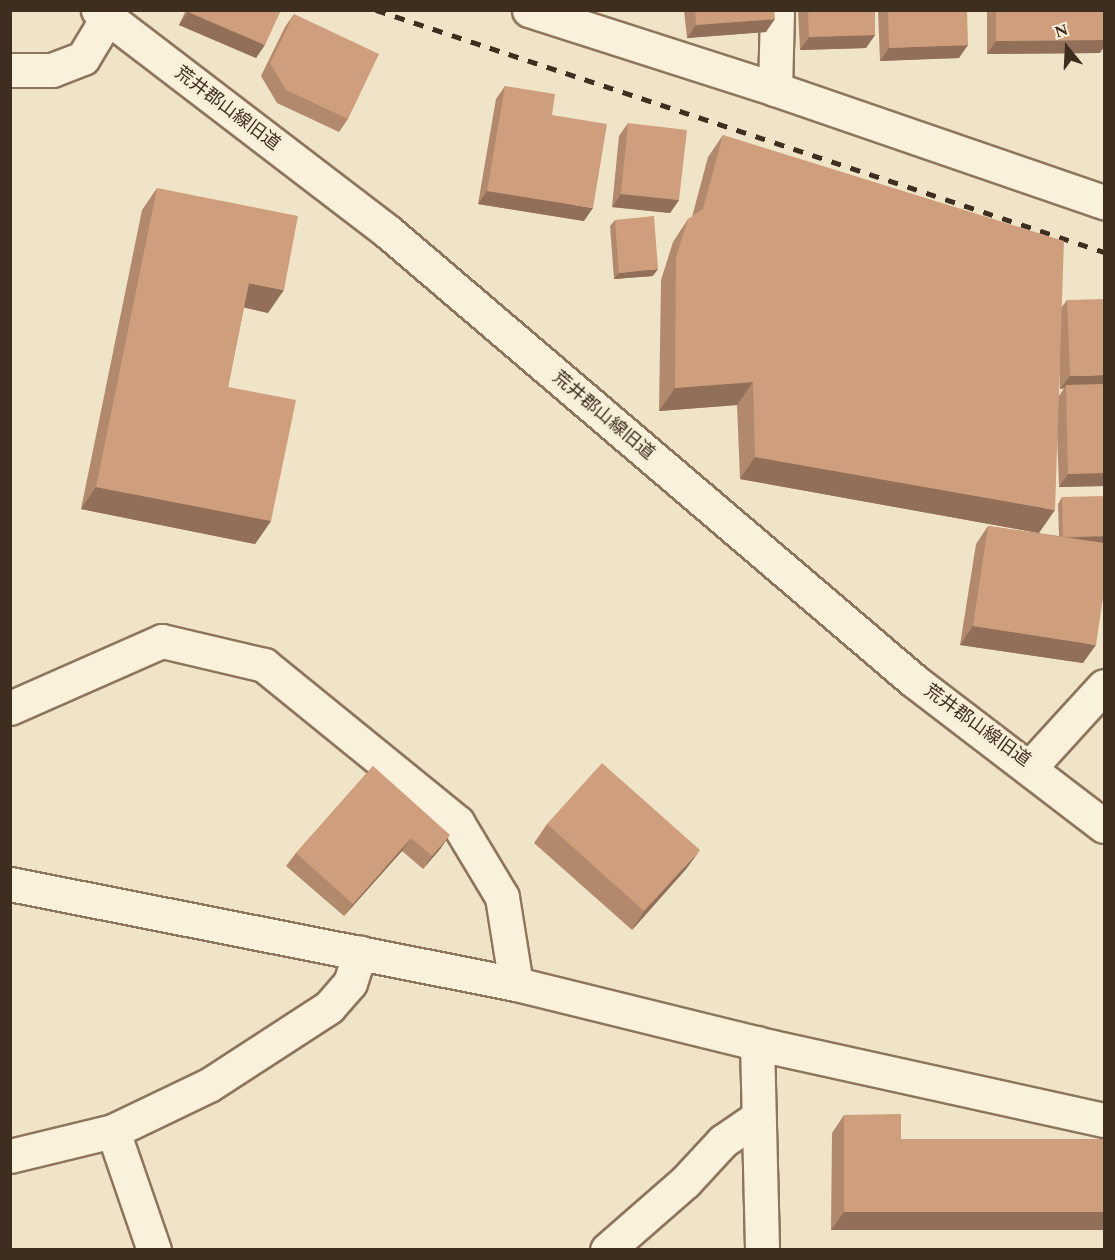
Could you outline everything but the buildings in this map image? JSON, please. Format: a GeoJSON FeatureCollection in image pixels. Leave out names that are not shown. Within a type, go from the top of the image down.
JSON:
{"type":"FeatureCollection","features":[{"type":"Feature","properties":{"kind":"street"},"geometry":{"type":"LineString","coordinates":[[529,10],[775,89],[1104,202]]}},
{"type":"Feature","properties":{"kind":"street"},"geometry":{"type":"LineString","coordinates":[[775,89],[777,10]]}},
{"type":"Feature","properties":{"kind":"street"},"geometry":{"type":"LineString","coordinates":[[10,70],[52,70],[82,58],[103,14]]}},
{"type":"Feature","properties":{"kind":"street","name":"荒井郡山線旧道"},"geometry":{"type":"LineString","coordinates":[[103,14],[387,231],[913,680],[1031,766],[1104,826]]}},
{"type":"Feature","properties":{"kind":"street"},"geometry":{"type":"LineString","coordinates":[[10,708],[162,641],[264,665],[457,822],[502,897],[516,984]]}},
{"type":"Feature","properties":{"kind":"street"},"geometry":{"type":"LineString","coordinates":[[1031,766],[1104,686]]}},
{"type":"Feature","properties":{"kind":"street"},"geometry":{"type":"LineString","coordinates":[[10,884],[516,984],[757,1043],[1104,1120]]}},
{"type":"Feature","properties":{"kind":"street"},"geometry":{"type":"LineString","coordinates":[[10,1156],[113,1131],[209,1085],[329,1007],[350,982],[360,953]]}},
{"type":"Feature","properties":{"kind":"street"},"geometry":{"type":"LineString","coordinates":[[757,1043],[762,1250]]}},
{"type":"Feature","properties":{"kind":"street"},"geometry":{"type":"LineString","coordinates":[[607,1250],[685,1182],[723,1141],[758,1117]]}},
{"type":"Feature","properties":{"kind":"street"},"geometry":{"type":"LineString","coordinates":[[113,1131],[154,1250]]}},
{"type":"Feature","properties":{"kind":"railway"},"geometry":{"type":"LineString","coordinates":[[376,10],[1104,252]]}}]}
